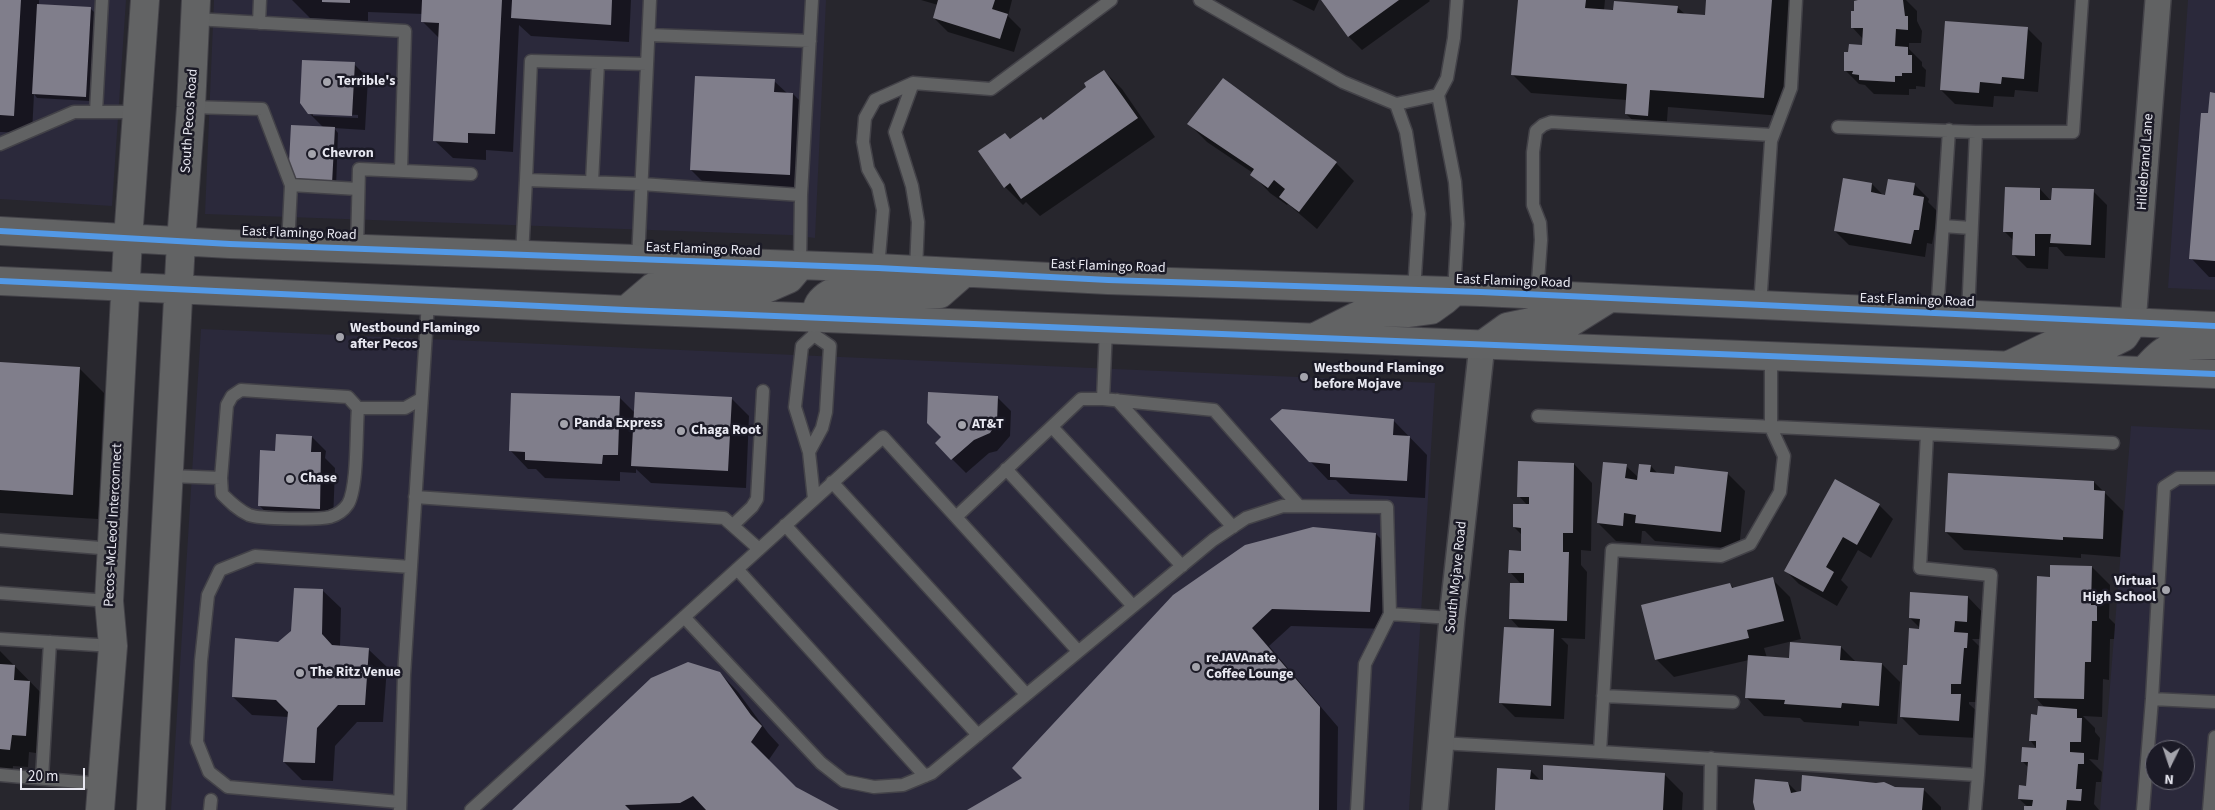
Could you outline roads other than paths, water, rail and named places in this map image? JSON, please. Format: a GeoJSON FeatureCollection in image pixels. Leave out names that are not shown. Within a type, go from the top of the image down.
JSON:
{"type":"FeatureCollection","features":[{"type":"Feature","properties":{"kind":"main road"},"geometry":{"type":"LineString","coordinates":[[128,239],[145,0]]}},
{"type":"Feature","properties":{"kind":"main road","name":"South Pecos Road"},"geometry":{"type":"LineString","coordinates":[[181,242],[192,107],[195,10]]}},
{"type":"Feature","properties":{"kind":"main road","name":"East Flamingo Road"},"geometry":{"type":"LineString","coordinates":[[0,232],[181,242],[1610,298],[1937,315],[2215,326]]}},
{"type":"Feature","properties":{"kind":"main road","name":"Pecos–McLeod Interconnect"},"geometry":{"type":"LineString","coordinates":[[101,797],[113,646],[109,600],[128,239]]}},
{"type":"Feature","properties":{"kind":"main road"},"geometry":{"type":"LineString","coordinates":[[151,810],[181,242]]}},
{"type":"Feature","properties":{"kind":"main road"},"geometry":{"type":"LineString","coordinates":[[626,310],[653,287],[766,289],[789,279],[800,266]]}},
{"type":"Feature","properties":{"kind":"main road"},"geometry":{"type":"LineString","coordinates":[[815,327],[816,306],[821,298],[831,293],[940,294],[964,273]]}},
{"type":"Feature","properties":{"kind":"main road"},"geometry":{"type":"LineString","coordinates":[[0,282],[626,310],[815,327],[1106,329],[2215,374]]}},
{"type":"Feature","properties":{"kind":"main road"},"geometry":{"type":"LineString","coordinates":[[1314,338],[1365,312],[1409,313],[1430,310],[1454,292]]}},
{"type":"Feature","properties":{"kind":"main road"},"geometry":{"type":"LineString","coordinates":[[1482,345],[1508,327],[1530,322],[1570,323],[1610,298]]}},
{"type":"Feature","properties":{"kind":"main road"},"geometry":{"type":"LineString","coordinates":[[2007,366],[2057,342],[2110,344],[2124,337],[2133,323]]}},
{"type":"Feature","properties":{"kind":"main road"},"geometry":{"type":"LineString","coordinates":[[2144,372],[2156,357],[2170,346],[2215,344]]}},
{"type":"Feature","properties":{"kind":"street","name":"Hildebrand Lane"},"geometry":{"type":"LineString","coordinates":[[2133,323],[2158,0]]}},
{"type":"Feature","properties":{"kind":"street","name":"South Mojave Road"},"geometry":{"type":"LineString","coordinates":[[1435,810],[1452,618],[1482,345]]}},
{"type":"Feature","properties":{"kind":"lane"},"geometry":{"type":"LineString","coordinates":[[96,112],[102,0]]}},
{"type":"Feature","properties":{"kind":"lane"},"geometry":{"type":"LineString","coordinates":[[259,23],[260,0]]}},
{"type":"Feature","properties":{"kind":"lane"},"geometry":{"type":"LineString","coordinates":[[638,260],[650,0]]}},
{"type":"Feature","properties":{"kind":"lane"},"geometry":{"type":"LineString","coordinates":[[800,266],[812,0]]}},
{"type":"Feature","properties":{"kind":"lane"},"geometry":{"type":"LineString","coordinates":[[878,268],[882,210],[878,187],[868,169],[863,142],[865,118],[875,100],[913,83],[991,89],[1111,0]]}},
{"type":"Feature","properties":{"kind":"lane"},"geometry":{"type":"LineString","coordinates":[[1200,0],[1343,82],[1396,104],[1438,95]]}},
{"type":"Feature","properties":{"kind":"lane"},"geometry":{"type":"LineString","coordinates":[[1454,292],[1458,224],[1454,182],[1438,95],[1447,78],[1454,38],[1457,0]]}},
{"type":"Feature","properties":{"kind":"lane"},"geometry":{"type":"LineString","coordinates":[[1760,306],[1772,135],[1791,88],[1796,0]]}},
{"type":"Feature","properties":{"kind":"lane"},"geometry":{"type":"LineString","coordinates":[[1838,127],[1976,132],[2073,132],[2082,0]]}},
{"type":"Feature","properties":{"kind":"lane"},"geometry":{"type":"LineString","coordinates":[[195,10],[259,23],[406,31],[401,171]]}},
{"type":"Feature","properties":{"kind":"lane"},"geometry":{"type":"LineString","coordinates":[[648,35],[810,41]]}},
{"type":"Feature","properties":{"kind":"lane"},"geometry":{"type":"LineString","coordinates":[[522,255],[531,61],[647,64]]}},
{"type":"Feature","properties":{"kind":"lane"},"geometry":{"type":"LineString","coordinates":[[592,182],[598,63]]}},
{"type":"Feature","properties":{"kind":"lane"},"geometry":{"type":"LineString","coordinates":[[913,83],[896,132],[912,186],[918,222],[916,270]]}},
{"type":"Feature","properties":{"kind":"lane"},"geometry":{"type":"LineString","coordinates":[[1396,104],[1406,132],[1419,214],[1414,291]]}},
{"type":"Feature","properties":{"kind":"lane"},"geometry":{"type":"LineString","coordinates":[[192,107],[262,109],[291,185],[288,246]]}},
{"type":"Feature","properties":{"kind":"lane"},"geometry":{"type":"LineString","coordinates":[[0,144],[74,112],[138,112]]}},
{"type":"Feature","properties":{"kind":"lane"},"geometry":{"type":"LineString","coordinates":[[1537,295],[1541,240],[1540,223],[1533,204],[1533,152],[1536,132],[1543,125],[1551,122],[1772,135]]}},
{"type":"Feature","properties":{"kind":"lane"},"geometry":{"type":"LineString","coordinates":[[1937,315],[1949,130]]}},
{"type":"Feature","properties":{"kind":"lane"},"geometry":{"type":"LineString","coordinates":[[1968,315],[1976,132]]}},
{"type":"Feature","properties":{"kind":"lane"},"geometry":{"type":"LineString","coordinates":[[357,248],[359,169],[470,174]]}},
{"type":"Feature","properties":{"kind":"lane"},"geometry":{"type":"LineString","coordinates":[[526,180],[641,184],[802,194]]}},
{"type":"Feature","properties":{"kind":"lane"},"geometry":{"type":"LineString","coordinates":[[291,185],[358,189]]}},
{"type":"Feature","properties":{"kind":"lane"},"geometry":{"type":"LineString","coordinates":[[1943,226],[1972,228]]}},
{"type":"Feature","properties":{"kind":"lane"},"geometry":{"type":"LineString","coordinates":[[411,567],[255,556],[220,570],[208,595],[200,670],[197,742],[209,772],[228,787],[400,806],[404,675],[416,497],[428,302]]}},
{"type":"Feature","properties":{"kind":"lane"},"geometry":{"type":"LineString","coordinates":[[809,452],[822,428],[826,412],[830,346],[815,327],[802,346],[796,407],[809,452],[814,499]]}},
{"type":"Feature","properties":{"kind":"lane"},"geometry":{"type":"LineString","coordinates":[[1103,399],[1106,329]]}},
{"type":"Feature","properties":{"kind":"lane"},"geometry":{"type":"LineString","coordinates":[[1600,752],[1612,550],[1721,556],[1750,544],[1780,492],[1784,456],[1771,428],[1771,356]]}},
{"type":"Feature","properties":{"kind":"lane"},"geometry":{"type":"LineString","coordinates":[[240,390],[348,397],[358,408],[353,486],[348,503],[340,512],[330,517],[314,519],[251,516],[237,509],[222,494],[221,478],[227,405],[232,396],[240,390]]}},
{"type":"Feature","properties":{"kind":"lane"},"geometry":{"type":"LineString","coordinates":[[733,525],[752,507],[757,499],[764,391]]}},
{"type":"Feature","properties":{"kind":"lane"},"geometry":{"type":"LineString","coordinates":[[358,408],[405,408],[422,399]]}},
{"type":"Feature","properties":{"kind":"lane"},"geometry":{"type":"LineString","coordinates":[[956,516],[1081,399],[1117,400],[1214,410],[1299,506]]}},
{"type":"Feature","properties":{"kind":"lane"},"geometry":{"type":"LineString","coordinates":[[1117,400],[1233,527]]}},
{"type":"Feature","properties":{"kind":"lane"},"geometry":{"type":"LineString","coordinates":[[1538,416],[2113,443]]}},
{"type":"Feature","properties":{"kind":"lane"},"geometry":{"type":"LineString","coordinates":[[1052,427],[1182,566]]}},
{"type":"Feature","properties":{"kind":"lane"},"geometry":{"type":"LineString","coordinates":[[1926,434],[1920,568],[1991,575],[1975,810]]}},
{"type":"Feature","properties":{"kind":"lane"},"geometry":{"type":"LineString","coordinates":[[473,810],[883,437],[1078,651]]}},
{"type":"Feature","properties":{"kind":"lane"},"geometry":{"type":"LineString","coordinates":[[1006,469],[1133,606]]}},
{"type":"Feature","properties":{"kind":"lane"},"geometry":{"type":"LineString","coordinates":[[170,476],[221,478]]}},
{"type":"Feature","properties":{"kind":"lane"},"geometry":{"type":"LineString","coordinates":[[2144,810],[2164,487],[2178,478],[2215,478]]}},
{"type":"Feature","properties":{"kind":"lane"},"geometry":{"type":"LineString","coordinates":[[832,482],[1026,694]]}},
{"type":"Feature","properties":{"kind":"lane"},"geometry":{"type":"LineString","coordinates":[[416,497],[724,518],[759,549]]}},
{"type":"Feature","properties":{"kind":"lane"},"geometry":{"type":"LineString","coordinates":[[684,617],[821,762],[844,781],[874,787],[903,785],[932,773],[1182,566],[1246,518],[1283,506],[1387,507],[1390,614],[1365,664],[1357,810]]}},
{"type":"Feature","properties":{"kind":"lane"},"geometry":{"type":"LineString","coordinates":[[785,525],[978,735]]}},
{"type":"Feature","properties":{"kind":"lane"},"geometry":{"type":"LineString","coordinates":[[0,540],[113,549]]}},
{"type":"Feature","properties":{"kind":"lane"},"geometry":{"type":"LineString","coordinates":[[737,569],[925,776]]}},
{"type":"Feature","properties":{"kind":"lane"},"geometry":{"type":"LineString","coordinates":[[0,593],[109,600]]}},
{"type":"Feature","properties":{"kind":"lane"},"geometry":{"type":"LineString","coordinates":[[1390,614],[1452,618]]}},
{"type":"Feature","properties":{"kind":"lane"},"geometry":{"type":"LineString","coordinates":[[0,639],[113,646]]}},
{"type":"Feature","properties":{"kind":"lane"},"geometry":{"type":"LineString","coordinates":[[42,778],[50,642]]}},
{"type":"Feature","properties":{"kind":"lane"},"geometry":{"type":"LineString","coordinates":[[1603,696],[1732,702]]}},
{"type":"Feature","properties":{"kind":"lane"},"geometry":{"type":"LineString","coordinates":[[2152,699],[2215,702]]}},
{"type":"Feature","properties":{"kind":"lane"},"geometry":{"type":"LineString","coordinates":[[2209,810],[2213,780],[2215,737]]}},
{"type":"Feature","properties":{"kind":"lane"},"geometry":{"type":"LineString","coordinates":[[1440,744],[1978,774]]}},
{"type":"Feature","properties":{"kind":"lane"},"geometry":{"type":"LineString","coordinates":[[1710,810],[1711,758]]}},
{"type":"Feature","properties":{"kind":"lane"},"geometry":{"type":"LineString","coordinates":[[0,775],[42,778],[101,797]]}},
{"type":"Feature","properties":{"kind":"place","name":"Terrible's"},"geometry":{"type":"Point","coordinates":[327,82]}},
{"type":"Feature","properties":{"kind":"place","name":"Chevron"},"geometry":{"type":"Point","coordinates":[312,154]}},
{"type":"Feature","properties":{"kind":"place","name":"Westbound Flamingo after Pecos"},"geometry":{"type":"Point","coordinates":[340,337]}},
{"type":"Feature","properties":{"kind":"place","name":"Westbound Flamingo before Mojave"},"geometry":{"type":"Point","coordinates":[1304,377]}},
{"type":"Feature","properties":{"kind":"place","name":"Panda Express"},"geometry":{"type":"Point","coordinates":[564,424]}},
{"type":"Feature","properties":{"kind":"place","name":"AT&T"},"geometry":{"type":"Point","coordinates":[962,425]}},
{"type":"Feature","properties":{"kind":"place","name":"Chaga Root"},"geometry":{"type":"Point","coordinates":[681,431]}},
{"type":"Feature","properties":{"kind":"place","name":"Chase"},"geometry":{"type":"Point","coordinates":[290,479]}},
{"type":"Feature","properties":{"kind":"place","name":"Virtual High School"},"geometry":{"type":"Point","coordinates":[2166,590]}},
{"type":"Feature","properties":{"kind":"place","name":"reJAVAnate Coffee Lounge"},"geometry":{"type":"Point","coordinates":[1196,667]}},
{"type":"Feature","properties":{"kind":"place","name":"The Ritz Venue"},"geometry":{"type":"Point","coordinates":[300,673]}}]}
